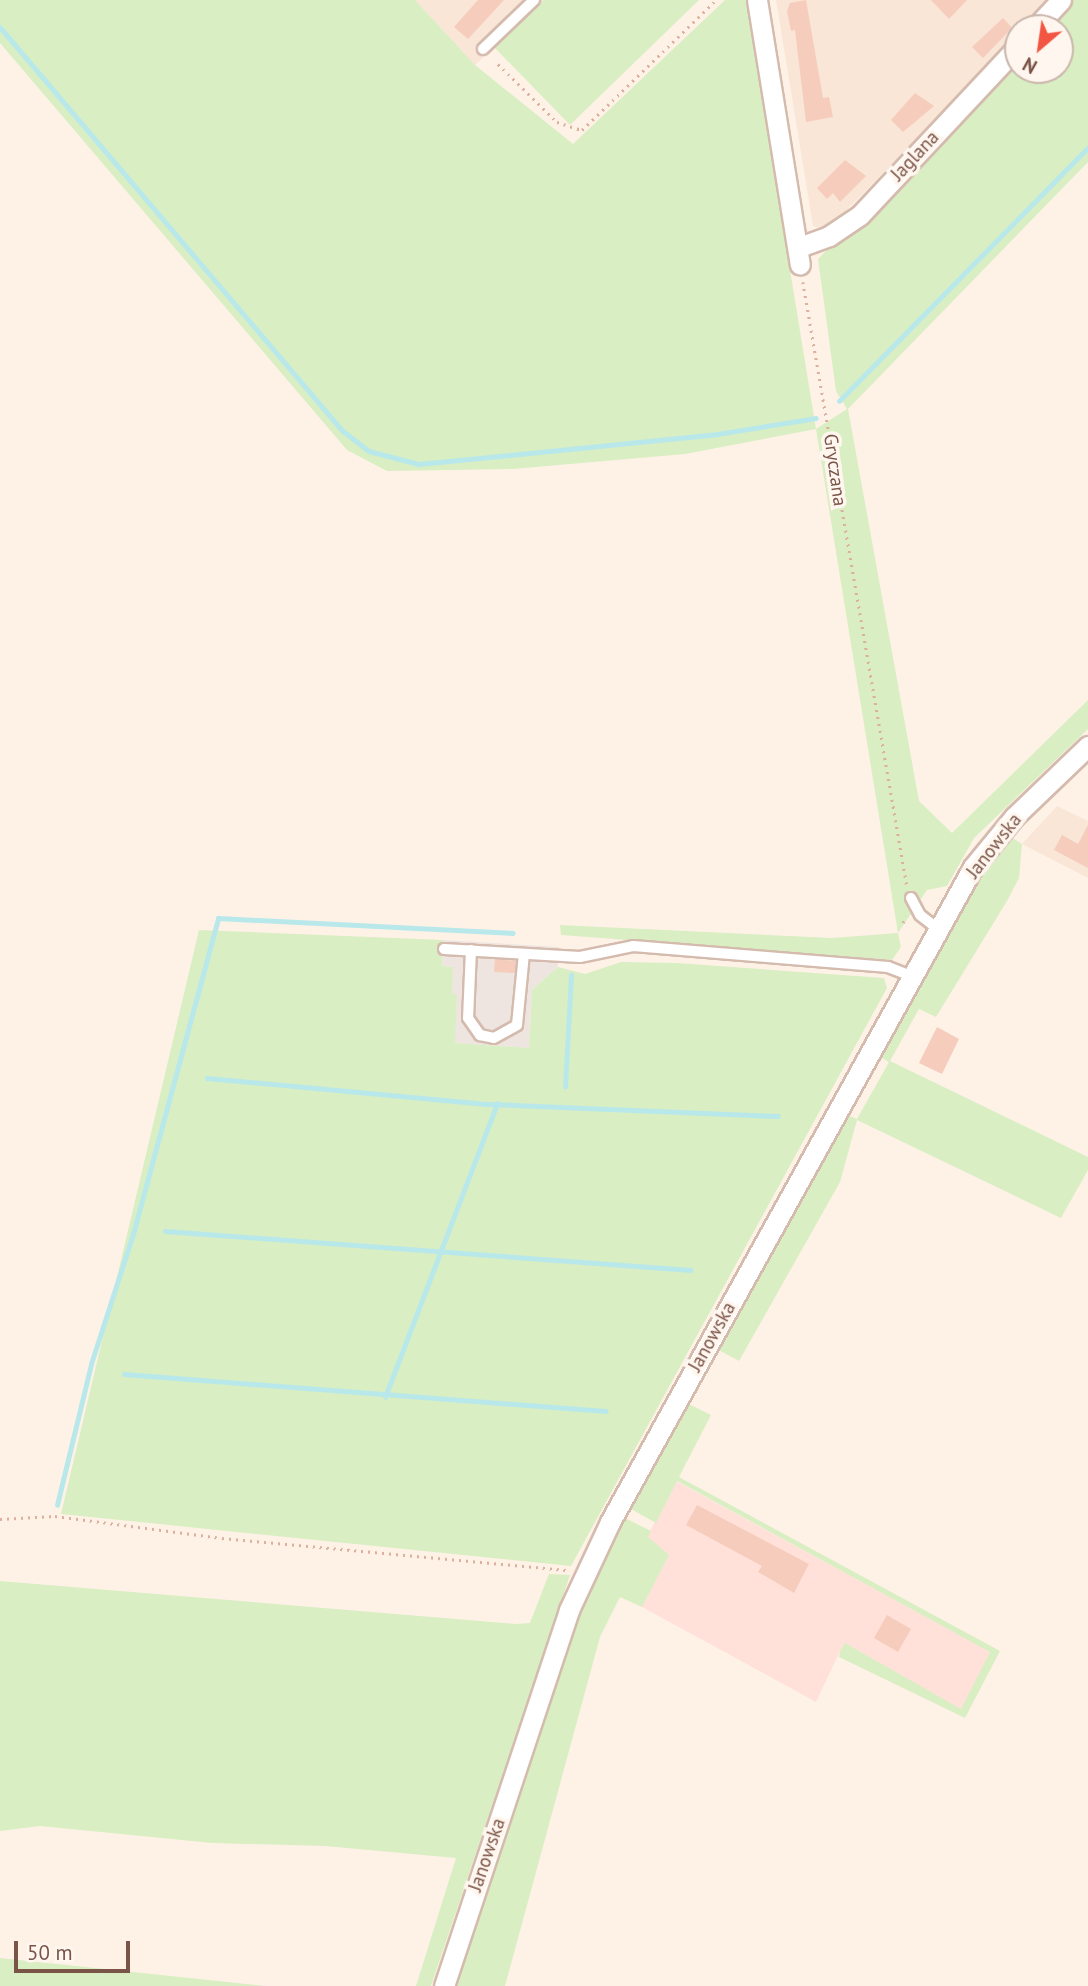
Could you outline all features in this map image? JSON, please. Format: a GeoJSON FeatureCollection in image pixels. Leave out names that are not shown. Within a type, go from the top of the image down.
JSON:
{"type":"FeatureCollection","features":[{"type":"Feature","properties":{"kind":"street"},"geometry":{"type":"LineString","coordinates":[[757,0],[800,256]]}},
{"type":"Feature","properties":{"kind":"street"},"geometry":{"type":"LineString","coordinates":[[1048,14],[1061,0]]}},
{"type":"Feature","properties":{"kind":"street","name":"Jaglana"},"geometry":{"type":"LineString","coordinates":[[800,256],[860,215],[1004,61]]}},
{"type":"Feature","properties":{"kind":"street","name":"Janowska"},"geometry":{"type":"LineString","coordinates":[[444,1986],[569,1610],[610,1522],[938,929],[981,857],[1014,817],[1088,747]]}},
{"type":"Feature","properties":{"kind":"lane"},"geometry":{"type":"LineString","coordinates":[[483,49],[534,0]]}},
{"type":"Feature","properties":{"kind":"lane"},"geometry":{"type":"LineString","coordinates":[[911,898],[920,915],[938,929]]}},
{"type":"Feature","properties":{"kind":"lane"},"geometry":{"type":"LineString","coordinates":[[444,949],[580,957],[633,946],[888,967],[912,976]]}},
{"type":"Feature","properties":{"kind":"lane"},"geometry":{"type":"LineString","coordinates":[[471,950],[468,1018],[480,1035],[494,1038],[517,1025],[524,954]]}},
{"type":"Feature","properties":{"kind":"path"},"geometry":{"type":"LineString","coordinates":[[498,64],[557,122],[582,130],[716,0]]}},
{"type":"Feature","properties":{"kind":"path","name":"Gryczana"},"geometry":{"type":"LineString","coordinates":[[800,256],[867,670],[911,898]]}},
{"type":"Feature","properties":{"kind":"path"},"geometry":{"type":"LineString","coordinates":[[0,1519],[55,1516],[222,1538],[571,1570],[584,1577]]}},
{"type":"Feature","properties":{"kind":"shaded area"},"geometry":{"type":"Polygon","coordinates":[[[415,0],[544,0],[475,65],[415,0]]]}},
{"type":"Feature","properties":{"kind":"shaded area"},"geometry":{"type":"Polygon","coordinates":[[[776,0],[1053,0],[1039,14],[1004,14],[1004,49],[827,230],[813,226],[776,0]]]}},
{"type":"Feature","properties":{"kind":"shaded area"},"geometry":{"type":"Polygon","coordinates":[[[1057,806],[1088,821],[1088,878],[1022,844],[1057,806]]]}},
{"type":"Feature","properties":{"kind":"shaded area"},"geometry":{"type":"Polygon","coordinates":[[[443,940],[559,947],[558,967],[532,990],[529,1048],[454,1043],[457,996],[451,995],[453,967],[442,966],[443,940]]]}},
{"type":"Feature","properties":{"kind":"shaded area"},"geometry":{"type":"Polygon","coordinates":[[[676,1481],[991,1652],[961,1710],[840,1651],[816,1702],[642,1607],[668,1555],[647,1537],[676,1481]]]}},
{"type":"Feature","properties":{"kind":"green space"},"geometry":{"type":"Polygon","coordinates":[[[0,0],[415,0],[475,65],[573,144],[725,0],[746,0],[816,429],[685,454],[513,469],[387,471],[347,450],[0,43],[0,0]]]}},
{"type":"Feature","properties":{"kind":"green space"},"geometry":{"type":"Polygon","coordinates":[[[544,0],[699,0],[570,125],[494,47],[544,0]]]}},
{"type":"Feature","properties":{"kind":"green space"},"geometry":{"type":"Polygon","coordinates":[[[1073,0],[1088,0],[1088,162],[848,409],[919,801],[952,833],[1088,700],[1088,729],[974,838],[947,886],[927,890],[898,933],[816,429],[847,409],[836,391],[818,259],[1004,71],[1004,84],[1074,84],[1074,14],[1060,14],[1073,0]]]}},
{"type":"Feature","properties":{"kind":"green space"},"geometry":{"type":"Polygon","coordinates":[[[1011,837],[1022,844],[1019,878],[1007,901],[936,1017],[919,1009],[890,1061],[1088,1157],[1088,1170],[1061,1218],[857,1120],[840,1182],[739,1361],[715,1348],[845,1114],[857,1119],[889,1062],[877,1055],[963,897],[1011,837]]]}},
{"type":"Feature","properties":{"kind":"green space"},"geometry":{"type":"Polygon","coordinates":[[[560,925],[832,938],[898,933],[901,947],[892,960],[561,935],[560,925]]]}},
{"type":"Feature","properties":{"kind":"green space"},"geometry":{"type":"Polygon","coordinates":[[[199,930],[443,940],[442,966],[453,967],[452,994],[457,995],[455,1043],[529,1048],[532,990],[558,967],[585,974],[621,962],[677,963],[884,978],[887,988],[571,1566],[61,1514],[199,930]]]}},
{"type":"Feature","properties":{"kind":"green space"},"geometry":{"type":"Polygon","coordinates":[[[685,1402],[711,1415],[679,1477],[1000,1651],[965,1718],[839,1657],[840,1651],[845,1643],[961,1709],[990,1652],[677,1481],[656,1523],[631,1509],[629,1504],[685,1402]]]}},
{"type":"Feature","properties":{"kind":"green space"},"geometry":{"type":"Polygon","coordinates":[[[621,1516],[651,1531],[648,1537],[669,1555],[642,1607],[620,1597],[600,1637],[505,1986],[454,1986],[577,1614],[621,1516]]]}},
{"type":"Feature","properties":{"kind":"green space"},"geometry":{"type":"Polygon","coordinates":[[[549,1574],[570,1575],[431,1986],[416,1986],[456,1858],[325,1846],[212,1843],[40,1826],[0,1831],[0,1581],[516,1624],[530,1623],[549,1574]]]}},
{"type":"Feature","properties":{"kind":"green space"},"geometry":{"type":"Polygon","coordinates":[[[0,1958],[266,1986],[0,1986],[0,1958]]]}},
{"type":"Feature","properties":{"kind":"building"},"geometry":{"type":"Polygon","coordinates":[[[478,0],[504,0],[468,39],[454,27],[478,0]]]}},
{"type":"Feature","properties":{"kind":"building"},"geometry":{"type":"Polygon","coordinates":[[[806,0],[823,98],[829,97],[833,117],[806,122],[795,30],[791,31],[787,11],[790,3],[806,0]]]}},
{"type":"Feature","properties":{"kind":"building"},"geometry":{"type":"Polygon","coordinates":[[[931,0],[967,0],[949,19],[931,0]]]}},
{"type":"Feature","properties":{"kind":"building"},"geometry":{"type":"Polygon","coordinates":[[[1003,18],[1004,36],[983,58],[972,47],[1003,18]]]}},
{"type":"Feature","properties":{"kind":"building"},"geometry":{"type":"Polygon","coordinates":[[[915,93],[934,106],[903,132],[891,120],[915,93]]]}},
{"type":"Feature","properties":{"kind":"building"},"geometry":{"type":"Polygon","coordinates":[[[845,160],[866,176],[840,202],[833,193],[827,199],[817,188],[845,160]]]}},
{"type":"Feature","properties":{"kind":"building"},"geometry":{"type":"Polygon","coordinates":[[[1088,825],[1088,868],[1054,850],[1062,835],[1078,844],[1088,825]]]}},
{"type":"Feature","properties":{"kind":"building"},"geometry":{"type":"Polygon","coordinates":[[[495,959],[516,961],[515,973],[494,972],[495,959]]]}},
{"type":"Feature","properties":{"kind":"building"},"geometry":{"type":"Polygon","coordinates":[[[937,1027],[959,1039],[942,1074],[919,1063],[937,1027]]]}},
{"type":"Feature","properties":{"kind":"building"},"geometry":{"type":"Polygon","coordinates":[[[697,1505],[809,1564],[794,1593],[758,1572],[762,1566],[686,1525],[697,1505]]]}},
{"type":"Feature","properties":{"kind":"building"},"geometry":{"type":"Polygon","coordinates":[[[887,1615],[911,1629],[898,1652],[874,1638],[887,1615]]]}},
{"type":"Feature","properties":{"kind":"waterway"},"geometry":{"type":"LineString","coordinates":[[0,27],[342,430],[369,451],[419,464],[711,435],[816,418]]}},
{"type":"Feature","properties":{"kind":"waterway"},"geometry":{"type":"LineString","coordinates":[[839,401],[1088,148]]}},
{"type":"Feature","properties":{"kind":"waterway"},"geometry":{"type":"LineString","coordinates":[[57,1505],[91,1364],[133,1234],[218,918],[513,933]]}},
{"type":"Feature","properties":{"kind":"waterway"},"geometry":{"type":"LineString","coordinates":[[565,1087],[571,975]]}},
{"type":"Feature","properties":{"kind":"waterway"},"geometry":{"type":"LineString","coordinates":[[207,1078],[489,1104],[778,1116]]}},
{"type":"Feature","properties":{"kind":"waterway"},"geometry":{"type":"LineString","coordinates":[[385,1397],[497,1104]]}},
{"type":"Feature","properties":{"kind":"waterway"},"geometry":{"type":"LineString","coordinates":[[165,1231],[691,1270]]}},
{"type":"Feature","properties":{"kind":"waterway"},"geometry":{"type":"LineString","coordinates":[[124,1374],[606,1411]]}}]}
